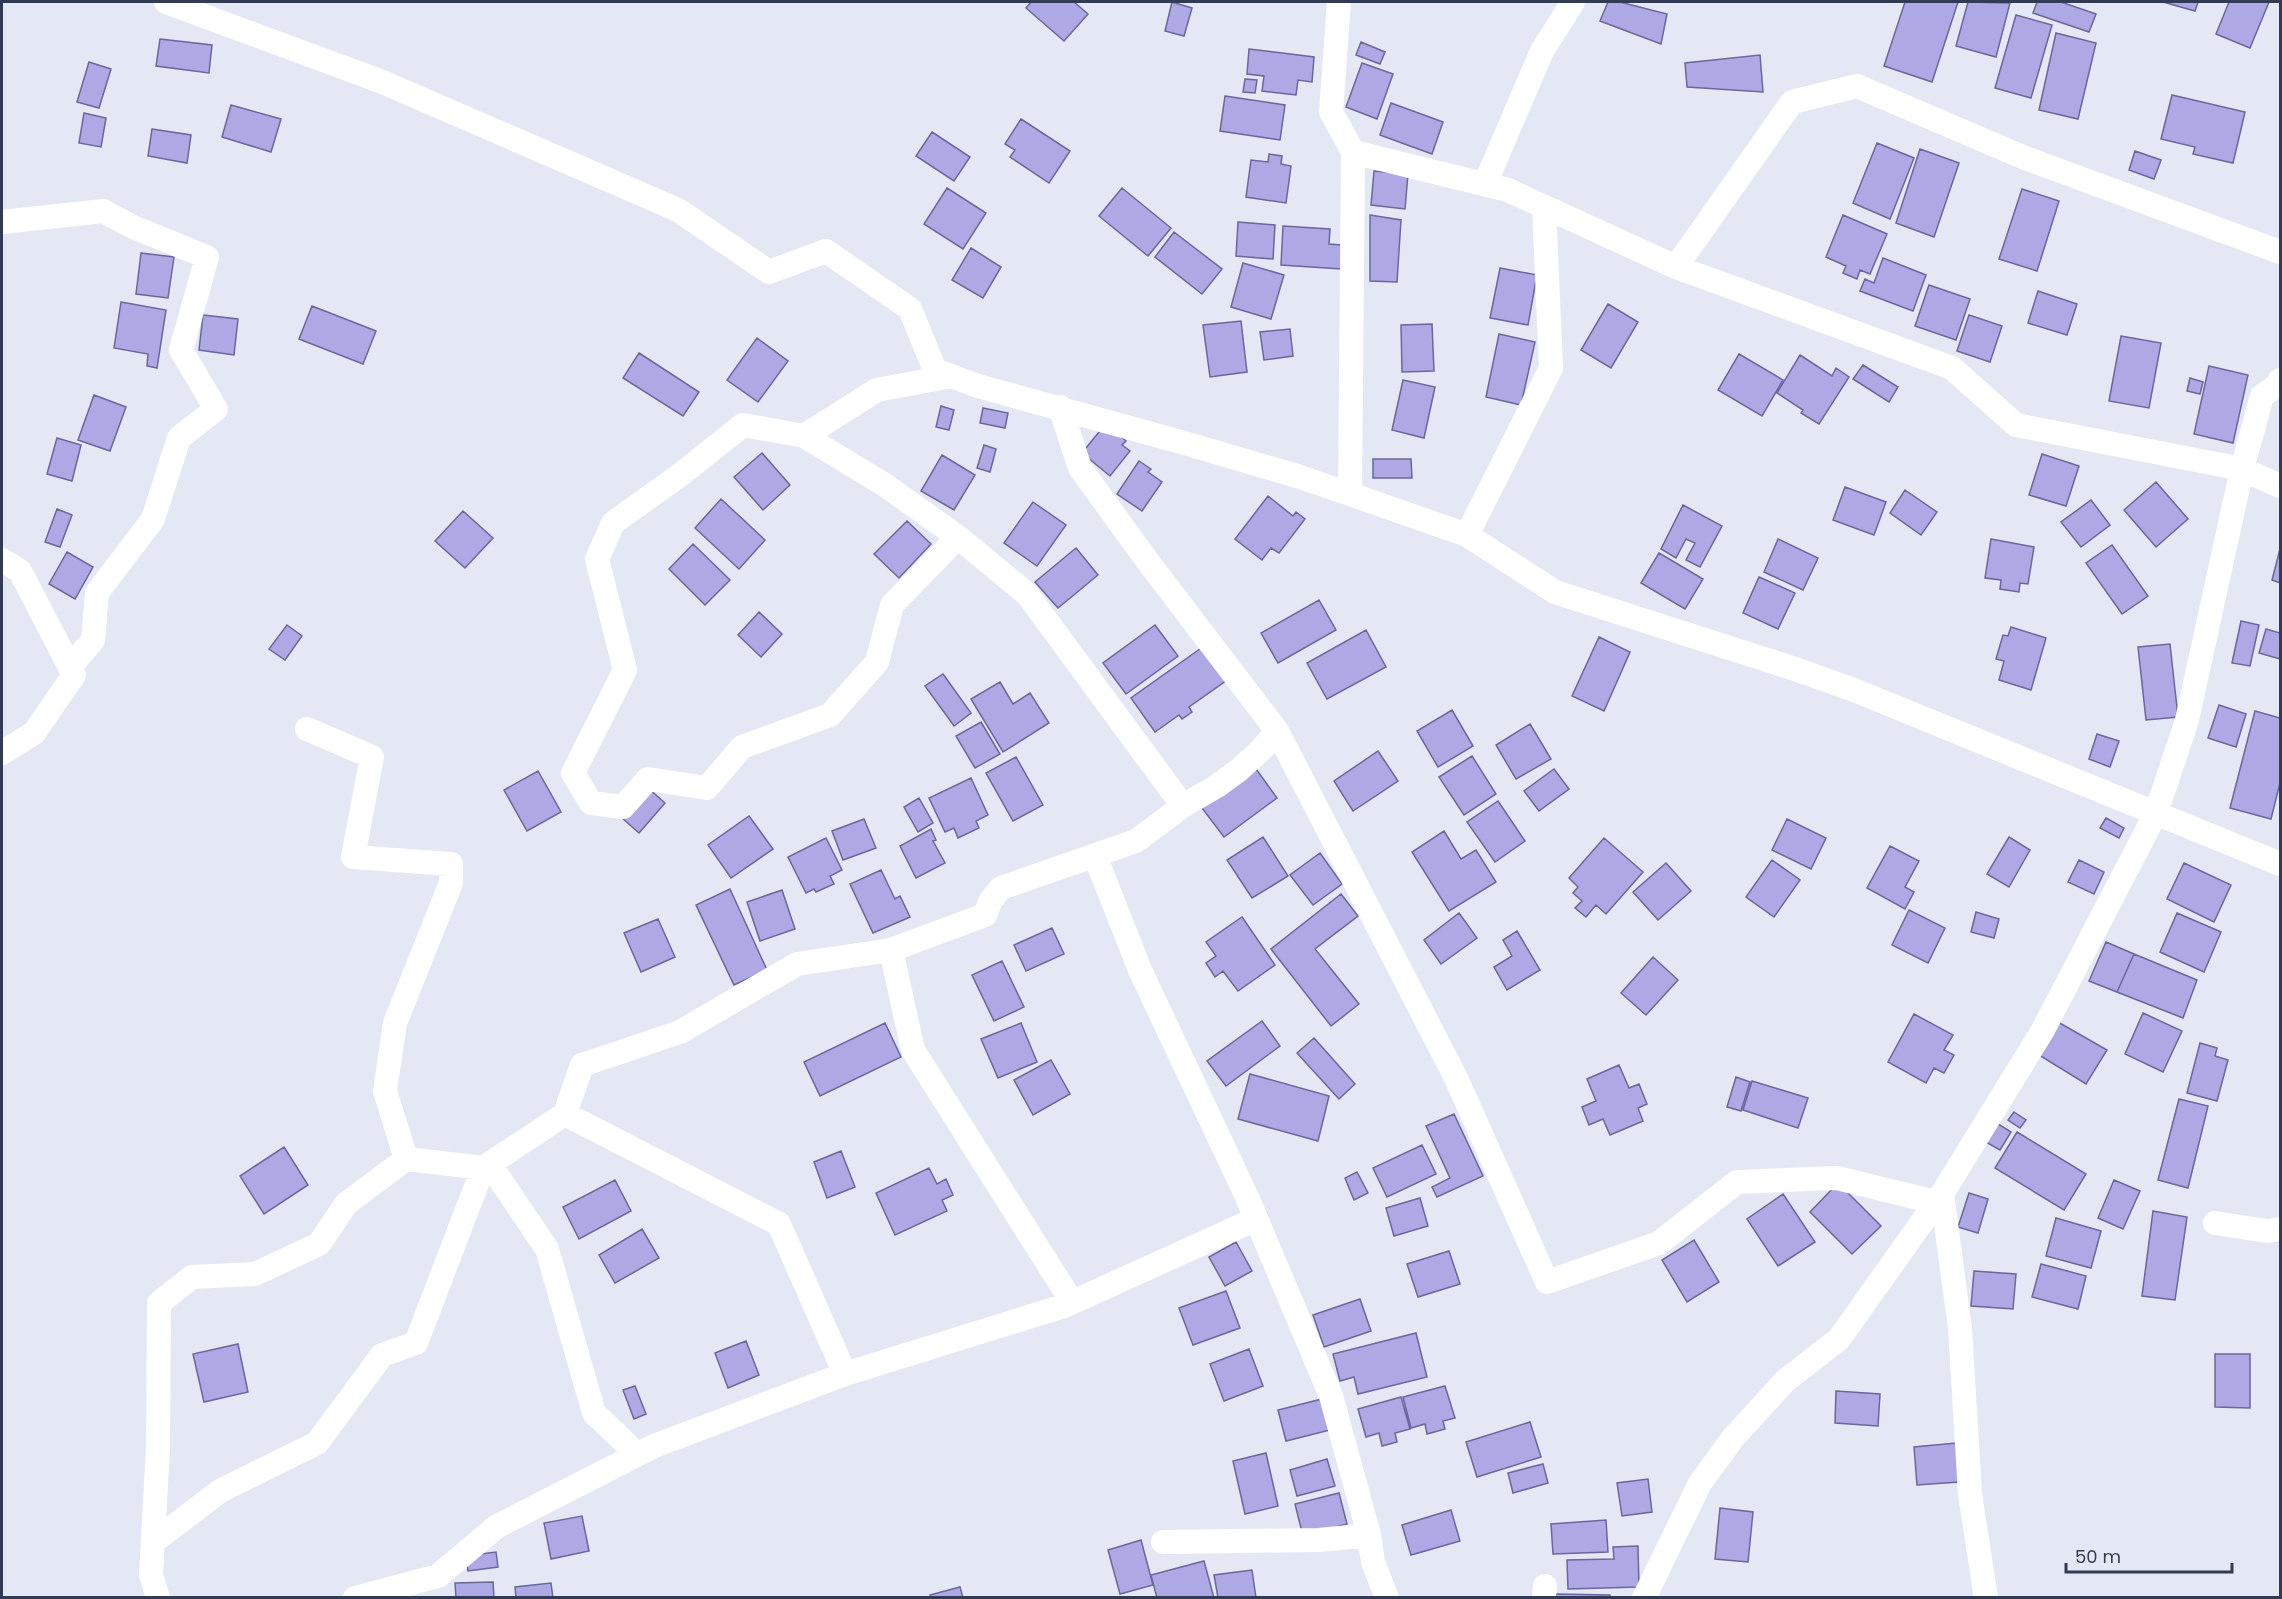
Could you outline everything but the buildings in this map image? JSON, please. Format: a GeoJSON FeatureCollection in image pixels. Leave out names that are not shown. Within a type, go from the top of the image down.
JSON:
{"type":"FeatureCollection","features":[{"type":"Feature","properties":{"kind":"street"},"geometry":{"type":"LineString","coordinates":[[166,2],[380,81],[678,210],[769,272],[826,251],[909,309],[935,370],[978,386],[1060,407],[1297,476],[1467,535],[1555,592],[1815,676],[2280,864]]}},
{"type":"Feature","properties":{"kind":"street"},"geometry":{"type":"LineString","coordinates":[[1339,2],[1331,112],[1353,152],[1350,494]]}},
{"type":"Feature","properties":{"kind":"street"},"geometry":{"type":"LineString","coordinates":[[1485,184],[1542,51],[1574,2]]}},
{"type":"Feature","properties":{"kind":"street"},"geometry":{"type":"LineString","coordinates":[[1676,267],[1792,102],[1857,86],[2025,158],[2280,252]]}},
{"type":"Feature","properties":{"kind":"street"},"geometry":{"type":"LineString","coordinates":[[1353,152],[1508,190],[1676,267],[1952,368],[2016,425],[2242,469],[2280,486]]}},
{"type":"Feature","properties":{"kind":"street"},"geometry":{"type":"LineString","coordinates":[[1467,535],[1551,368],[1544,207]]}},
{"type":"Feature","properties":{"kind":"street"},"geometry":{"type":"LineString","coordinates":[[2,222],[103,211],[134,227],[207,257],[181,350],[216,409],[179,438],[153,519],[98,593],[93,640],[70,667]]}},
{"type":"Feature","properties":{"kind":"street"},"geometry":{"type":"LineString","coordinates":[[804,436],[877,390],[951,376]]}},
{"type":"Feature","properties":{"kind":"street"},"geometry":{"type":"LineString","coordinates":[[1644,1598],[1700,1483],[1733,1438],[1785,1381],[1839,1339],[1938,1198],[2043,1030],[2156,813],[2187,720],[2242,469],[2262,396],[2279,384],[2280,380]]}},
{"type":"Feature","properties":{"kind":"street"},"geometry":{"type":"LineString","coordinates":[[1060,407],[1080,468],[1277,731],[1456,1078],[1547,1282],[1659,1243],[1737,1182],[1837,1178],[1938,1198]]}},
{"type":"Feature","properties":{"kind":"street"},"geometry":{"type":"LineString","coordinates":[[957,537],[892,605],[877,662],[830,715],[742,747],[707,788],[648,779],[623,807],[591,803],[573,773],[626,669],[597,559],[613,523],[680,475],[743,425],[804,436],[885,485],[957,537],[1027,594],[1183,806]]}},
{"type":"Feature","properties":{"kind":"street"},"geometry":{"type":"LineString","coordinates":[[2,560],[20,571],[74,675],[34,733],[2,753]]}},
{"type":"Feature","properties":{"kind":"street"},"geometry":{"type":"LineString","coordinates":[[307,729],[372,758],[353,856],[451,864],[451,883],[395,1023],[385,1091],[406,1159]]}},
{"type":"Feature","properties":{"kind":"street"},"geometry":{"type":"LineString","coordinates":[[153,1542],[220,1491],[317,1443],[382,1354],[416,1343],[483,1168],[565,1114],[582,1065],[680,1032],[796,964],[891,950],[985,915],[991,900],[1001,888],[1136,841],[1183,806],[1239,770],[1262,749],[1277,731]]}},
{"type":"Feature","properties":{"kind":"street"},"geometry":{"type":"LineString","coordinates":[[1095,856],[1140,970],[1256,1219],[1331,1396],[1370,1535],[1373,1562],[1387,1598]]}},
{"type":"Feature","properties":{"kind":"street"},"geometry":{"type":"LineString","coordinates":[[891,950],[913,1050],[1072,1302]]}},
{"type":"Feature","properties":{"kind":"street"},"geometry":{"type":"LineString","coordinates":[[565,1114],[779,1224],[845,1374]]}},
{"type":"Feature","properties":{"kind":"street"},"geometry":{"type":"LineString","coordinates":[[158,1598],[151,1575],[158,1448],[159,1303],[192,1277],[255,1274],[319,1244],[346,1204],[406,1159],[493,1169],[547,1250],[594,1413],[637,1454]]}},
{"type":"Feature","properties":{"kind":"street"},"geometry":{"type":"LineString","coordinates":[[1938,1198],[1960,1328],[1970,1494],[1986,1598]]}},
{"type":"Feature","properties":{"kind":"street"},"geometry":{"type":"LineString","coordinates":[[355,1598],[438,1576],[496,1527],[654,1446],[845,1374],[1072,1302],[1256,1219]]}},
{"type":"Feature","properties":{"kind":"street"},"geometry":{"type":"LineString","coordinates":[[2215,1223],[2267,1231],[2280,1229]]}},
{"type":"Feature","properties":{"kind":"street"},"geometry":{"type":"LineString","coordinates":[[1163,1542],[1319,1540],[1370,1535]]}}]}
